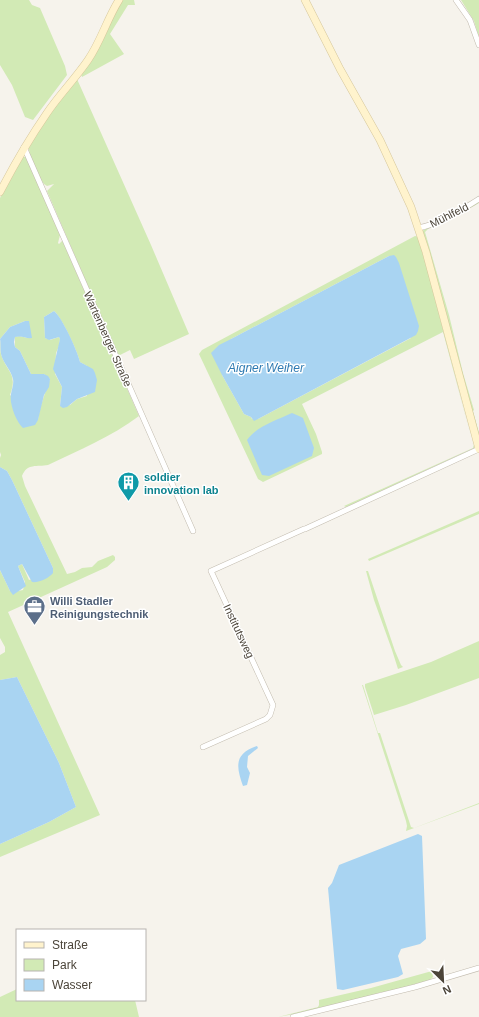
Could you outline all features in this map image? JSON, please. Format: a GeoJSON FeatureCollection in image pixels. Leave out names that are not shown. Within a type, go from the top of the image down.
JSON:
{"type":"FeatureCollection","features":[{"type":"Feature","properties":{"kind":"main road"},"geometry":{"type":"LineString","coordinates":[[0,192],[24,147],[47,112],[88,60],[119,0]]}},
{"type":"Feature","properties":{"kind":"main road"},"geometry":{"type":"LineString","coordinates":[[305,0],[340,69],[380,140],[401,184],[426,252],[479,449]]}},
{"type":"Feature","properties":{"kind":"street"},"geometry":{"type":"LineString","coordinates":[[456,0],[470,20],[479,45]]}},
{"type":"Feature","properties":{"kind":"street","name":"Wartenberger Straße"},"geometry":{"type":"LineString","coordinates":[[24,147],[193,531]]}},
{"type":"Feature","properties":{"kind":"street","name":"Mühlfeld"},"geometry":{"type":"LineString","coordinates":[[418,228],[431,225],[447,218],[479,199]]}},
{"type":"Feature","properties":{"kind":"street","name":"Institutsweg"},"geometry":{"type":"LineString","coordinates":[[203,747],[266,719],[270,715],[273,705],[212,571],[479,449]]}},
{"type":"Feature","properties":{"kind":"street"},"geometry":{"type":"LineString","coordinates":[[293,1017],[415,987],[479,968]]}},
{"type":"Feature","properties":{"kind":"green space"},"geometry":{"type":"Polygon","coordinates":[[[0,0],[29,0],[32,5],[40,8],[65,66],[67,75],[33,120],[25,117],[12,85],[0,65],[0,0]]]}},
{"type":"Feature","properties":{"kind":"green space"},"geometry":{"type":"Polygon","coordinates":[[[121,0],[134,0],[135,5],[128,5],[110,34],[124,54],[82,77],[81,74],[121,0]]]}},
{"type":"Feature","properties":{"kind":"green space"},"geometry":{"type":"Polygon","coordinates":[[[461,0],[479,0],[479,38],[474,21],[461,0]]]}},
{"type":"Feature","properties":{"kind":"green space"},"geometry":{"type":"Polygon","coordinates":[[[77,79],[189,334],[134,359],[130,350],[118,356],[47,191],[54,184],[47,186],[44,184],[34,166],[29,151],[31,141],[36,133],[77,79]]]}},
{"type":"Feature","properties":{"kind":"green space"},"geometry":{"type":"Polygon","coordinates":[[[23,157],[26,157],[60,235],[58,243],[63,242],[139,416],[106,437],[48,465],[30,467],[22,476],[25,486],[67,574],[82,568],[92,567],[98,561],[113,555],[115,560],[107,567],[8,612],[100,815],[0,857],[0,844],[49,822],[76,807],[59,763],[17,677],[0,680],[0,655],[5,652],[5,647],[0,638],[0,570],[10,591],[18,591],[23,590],[25,582],[18,566],[22,564],[29,580],[53,572],[53,568],[12,480],[7,471],[0,467],[0,339],[0,198],[23,157]],[[54,311],[44,317],[45,338],[50,340],[59,337],[60,339],[56,353],[55,374],[62,387],[60,406],[70,405],[77,399],[87,396],[87,366],[80,362],[69,335],[54,311]],[[25,321],[10,327],[0,339],[1,354],[11,373],[13,382],[10,395],[38,420],[41,405],[50,379],[44,374],[31,374],[20,351],[15,347],[15,337],[19,336],[28,338],[25,321]]]}},
{"type":"Feature","properties":{"kind":"green space"},"geometry":{"type":"Polygon","coordinates":[[[479,201],[479,203],[474,206],[428,229],[425,232],[474,410],[479,440],[422,231],[479,201]]]}},
{"type":"Feature","properties":{"kind":"green space"},"geometry":{"type":"Polygon","coordinates":[[[415,236],[419,237],[471,438],[443,332],[302,404],[316,434],[322,454],[263,482],[258,479],[199,354],[202,350],[415,236]],[[389,256],[231,339],[222,375],[244,414],[252,419],[258,419],[411,338],[389,256]]]}},
{"type":"Feature","properties":{"kind":"green space"},"geometry":{"type":"Polygon","coordinates":[[[473,444],[474,448],[353,504],[346,507],[344,506],[473,448],[473,444]]]}},
{"type":"Feature","properties":{"kind":"green space"},"geometry":{"type":"Polygon","coordinates":[[[479,511],[479,514],[369,561],[368,559],[479,511]]]}},
{"type":"Feature","properties":{"kind":"green space"},"geometry":{"type":"Polygon","coordinates":[[[366,571],[368,571],[395,651],[403,667],[398,669],[374,600],[366,571]]]}},
{"type":"Feature","properties":{"kind":"green space"},"geometry":{"type":"Polygon","coordinates":[[[479,641],[479,678],[406,705],[374,715],[365,684],[431,662],[479,641]]]}},
{"type":"Feature","properties":{"kind":"green space"},"geometry":{"type":"Polygon","coordinates":[[[362,685],[378,733],[380,733],[411,827],[414,828],[479,804],[406,831],[406,821],[362,685]]]}},
{"type":"Feature","properties":{"kind":"green space"},"geometry":{"type":"Polygon","coordinates":[[[432,971],[433,977],[430,980],[310,1011],[278,1017],[318,1007],[319,1000],[371,988],[432,971]]]}},
{"type":"Feature","properties":{"kind":"green space"},"geometry":{"type":"Polygon","coordinates":[[[16,989],[16,1001],[135,1001],[139,1017],[0,1017],[0,997],[16,989]]]}},
{"type":"Feature","properties":{"kind":"water","name":"Aigner Weiher"},"geometry":{"type":"Polygon","coordinates":[[[394,255],[399,263],[419,326],[416,335],[254,421],[251,417],[244,414],[211,353],[219,345],[389,256],[394,255]]]}},
{"type":"Feature","properties":{"kind":"water"},"geometry":{"type":"Polygon","coordinates":[[[54,311],[69,335],[80,362],[93,369],[97,380],[95,392],[77,399],[67,407],[63,408],[60,406],[62,387],[53,369],[60,339],[59,337],[49,340],[45,338],[44,317],[54,311]]]}},
{"type":"Feature","properties":{"kind":"water"},"geometry":{"type":"Polygon","coordinates":[[[25,321],[29,321],[32,338],[20,336],[15,337],[15,347],[20,351],[31,374],[44,374],[50,379],[49,387],[44,395],[38,420],[35,425],[23,428],[20,425],[12,407],[11,394],[13,379],[2,357],[0,339],[10,327],[25,321]]]}},
{"type":"Feature","properties":{"kind":"water"},"geometry":{"type":"Polygon","coordinates":[[[292,413],[303,418],[314,448],[312,456],[269,476],[262,475],[247,440],[262,427],[292,413]]]}},
{"type":"Feature","properties":{"kind":"water"},"geometry":{"type":"Polygon","coordinates":[[[0,467],[7,471],[12,480],[53,568],[53,573],[49,577],[41,581],[32,582],[22,564],[18,566],[26,586],[13,595],[0,570],[0,467]]]}},
{"type":"Feature","properties":{"kind":"water"},"geometry":{"type":"Polygon","coordinates":[[[17,677],[59,763],[76,807],[49,822],[0,844],[0,680],[17,677]]]}},
{"type":"Feature","properties":{"kind":"water"},"geometry":{"type":"Polygon","coordinates":[[[257,746],[258,748],[248,756],[247,767],[250,773],[247,785],[243,786],[238,767],[239,762],[244,753],[257,746]]]}},
{"type":"Feature","properties":{"kind":"water"},"geometry":{"type":"Polygon","coordinates":[[[418,834],[422,836],[426,939],[420,944],[401,949],[398,956],[403,974],[398,977],[343,990],[337,989],[328,888],[332,883],[339,865],[418,834]]]}},
{"type":"Feature","properties":{"kind":"place","name":"soldier innovation lab"},"geometry":{"type":"Point","coordinates":[129,502]}},
{"type":"Feature","properties":{"kind":"place","name":"Willi Stadler Reinigungstechnik"},"geometry":{"type":"Point","coordinates":[35,626]}}]}
